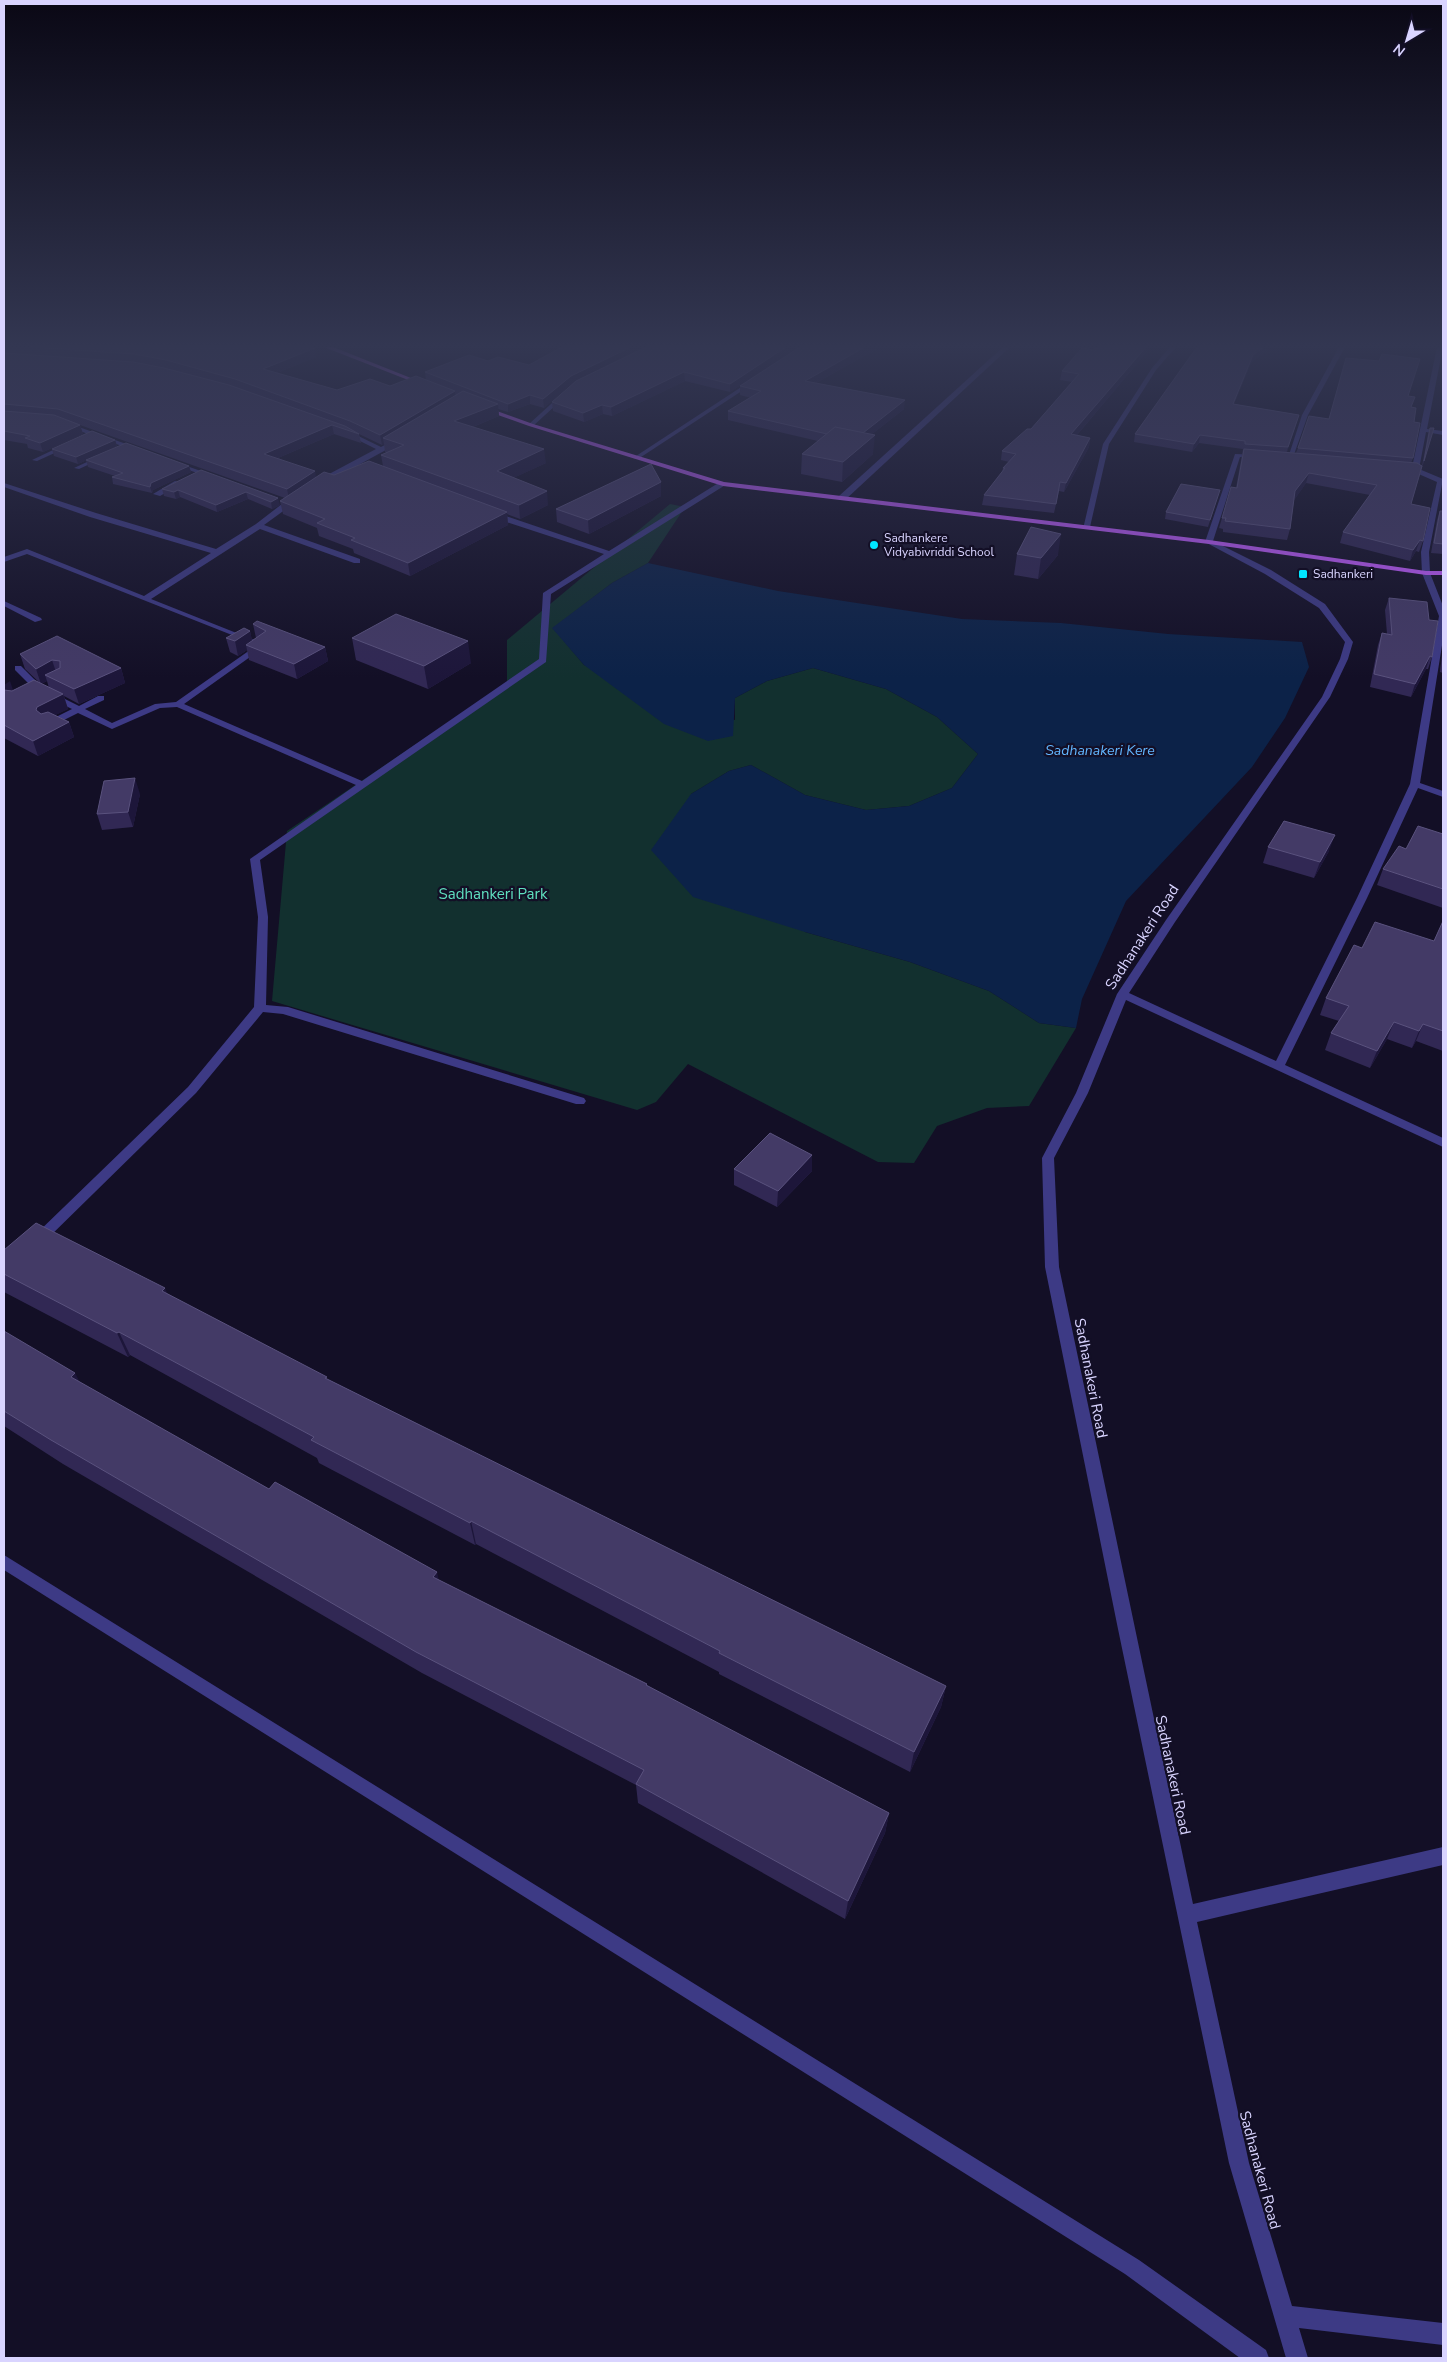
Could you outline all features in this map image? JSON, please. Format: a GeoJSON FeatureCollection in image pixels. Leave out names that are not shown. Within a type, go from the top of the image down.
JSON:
{"type":"FeatureCollection","features":[{"type":"Feature","properties":{"kind":"main road"},"geometry":{"type":"LineString","coordinates":[[636,458],[722,484],[1209,542],[1426,573],[1443,573]]}},
{"type":"Feature","properties":{"kind":"street"},"geometry":{"type":"LineString","coordinates":[[35,460],[41,457]]}},
{"type":"Feature","properties":{"kind":"street"},"geometry":{"type":"LineString","coordinates":[[77,468],[103,457]]}},
{"type":"Feature","properties":{"kind":"street"},"geometry":{"type":"LineString","coordinates":[[312,488],[368,457]]}},
{"type":"Feature","properties":{"kind":"street"},"geometry":{"type":"LineString","coordinates":[[842,498],[887,457]]}},
{"type":"Feature","properties":{"kind":"street"},"geometry":{"type":"LineString","coordinates":[[1086,527],[1103,457]]}},
{"type":"Feature","properties":{"kind":"street"},"geometry":{"type":"LineString","coordinates":[[1209,542],[1236,457]]}},
{"type":"Feature","properties":{"kind":"street"},"geometry":{"type":"LineString","coordinates":[[1256,457],[1263,458]]}},
{"type":"Feature","properties":{"kind":"street"},"geometry":{"type":"LineString","coordinates":[[1415,470],[1418,457]]}},
{"type":"Feature","properties":{"kind":"street"},"geometry":{"type":"LineString","coordinates":[[1280,459],[1299,461]]}},
{"type":"Feature","properties":{"kind":"street"},"geometry":{"type":"LineString","coordinates":[[164,460],[218,479]]}},
{"type":"Feature","properties":{"kind":"street"},"geometry":{"type":"LineString","coordinates":[[356,463],[371,468]]}},
{"type":"Feature","properties":{"kind":"street"},"geometry":{"type":"LineString","coordinates":[[1279,1066],[1362,898],[1415,784],[1443,616],[1426,573],[1425,552],[1442,482],[1415,470],[1396,469]]}},
{"type":"Feature","properties":{"kind":"street"},"geometry":{"type":"LineString","coordinates":[[192,477],[200,473]]}},
{"type":"Feature","properties":{"kind":"street"},"geometry":{"type":"LineString","coordinates":[[157,494],[183,481]]}},
{"type":"Feature","properties":{"kind":"street"},"geometry":{"type":"LineString","coordinates":[[32,1246],[192,1090],[260,1008],[264,916],[255,858],[543,660],[548,593],[722,484]]}},
{"type":"Feature","properties":{"kind":"street"},"geometry":{"type":"LineString","coordinates":[[4,485],[93,515],[217,552]]}},
{"type":"Feature","properties":{"kind":"street"},"geometry":{"type":"LineString","coordinates":[[145,599],[259,526],[284,502],[304,493]]}},
{"type":"Feature","properties":{"kind":"street"},"geometry":{"type":"LineString","coordinates":[[482,510],[610,554]]}},
{"type":"Feature","properties":{"kind":"street"},"geometry":{"type":"LineString","coordinates":[[259,526],[357,561]]}},
{"type":"Feature","properties":{"kind":"street","name":"Sadhanakeri Road"},"geometry":{"type":"LineString","coordinates":[[1209,542],[1268,572],[1322,606],[1349,642],[1344,659],[1326,697],[1170,922],[1123,994],[1082,1093],[1048,1158],[1052,1267],[1238,2163],[1297,2358]]}},
{"type":"Feature","properties":{"kind":"street"},"geometry":{"type":"LineString","coordinates":[[4,560],[26,551],[263,645],[178,704],[158,706],[112,726],[79,709],[36,692],[18,668]]}},
{"type":"Feature","properties":{"kind":"street"},"geometry":{"type":"LineString","coordinates":[[4,603],[38,620]]}},
{"type":"Feature","properties":{"kind":"street"},"geometry":{"type":"LineString","coordinates":[[36,692],[54,683]]}},
{"type":"Feature","properties":{"kind":"street"},"geometry":{"type":"LineString","coordinates":[[47,725],[101,698]]}},
{"type":"Feature","properties":{"kind":"street"},"geometry":{"type":"LineString","coordinates":[[178,704],[363,784]]}},
{"type":"Feature","properties":{"kind":"street"},"geometry":{"type":"LineString","coordinates":[[1415,784],[1443,794]]}},
{"type":"Feature","properties":{"kind":"street"},"geometry":{"type":"LineString","coordinates":[[1123,994],[1442,1138]]}},
{"type":"Feature","properties":{"kind":"street"},"geometry":{"type":"LineString","coordinates":[[260,1008],[284,1010],[580,1101]]}},
{"type":"Feature","properties":{"kind":"street"},"geometry":{"type":"LineString","coordinates":[[4,1562],[1132,2268],[1258,2358]]}},
{"type":"Feature","properties":{"kind":"street"},"geometry":{"type":"LineString","coordinates":[[1187,1915],[1441,1859]]}},
{"type":"Feature","properties":{"kind":"street"},"geometry":{"type":"LineString","coordinates":[[1284,2316],[1443,2334]]}},
{"type":"Feature","properties":{"kind":"green space","name":"Sadhankeri Park"},"geometry":{"type":"Polygon","coordinates":[[[670,504],[685,507],[648,563],[612,583],[553,628],[584,665],[735,720],[735,698],[767,681],[813,668],[886,689],[937,717],[978,754],[952,788],[909,806],[866,810],[805,795],[751,765],[729,771],[691,794],[805,932],[910,962],[989,991],[1039,1023],[1076,1028],[1029,1106],[987,1108],[937,1126],[914,1163],[878,1162],[688,1064],[656,1102],[637,1110],[272,1001],[287,831],[507,683],[507,640],[670,504]]]}},
{"type":"Feature","properties":{"kind":"water","name":"Sadhanakeri Kere"},"geometry":{"type":"Polygon","coordinates":[[[648,563],[778,591],[962,619],[1061,623],[1168,634],[1302,642],[1309,667],[1285,718],[1252,767],[1126,901],[1082,999],[1076,1028],[1039,1023],[989,991],[910,962],[693,897],[651,850],[691,794],[729,771],[751,765],[805,795],[866,810],[909,806],[952,788],[978,754],[937,717],[886,689],[813,668],[767,681],[735,698],[733,736],[708,741],[664,724],[584,665],[552,628],[612,583],[648,563]]]}},
{"type":"Feature","properties":{"kind":"building"},"geometry":{"type":"Polygon","coordinates":[[[93,457],[165,457],[189,466],[151,483],[150,487],[112,477],[123,473],[86,460],[93,457]]]}},
{"type":"Feature","properties":{"kind":"building"},"geometry":{"type":"Polygon","coordinates":[[[196,457],[274,457],[315,471],[287,489],[196,457]]]}},
{"type":"Feature","properties":{"kind":"building"},"geometry":{"type":"Polygon","coordinates":[[[387,457],[526,457],[497,471],[547,491],[519,505],[387,457]]]}},
{"type":"Feature","properties":{"kind":"building"},"geometry":{"type":"Polygon","coordinates":[[[819,457],[849,457],[843,462],[819,457]]]}},
{"type":"Feature","properties":{"kind":"building"},"geometry":{"type":"Polygon","coordinates":[[[1013,457],[1080,457],[1066,483],[1060,482],[1056,504],[984,495],[1005,468],[1003,468],[1013,457]]]}},
{"type":"Feature","properties":{"kind":"building"},"geometry":{"type":"Polygon","coordinates":[[[1243,457],[1346,457],[1417,463],[1422,466],[1411,504],[1430,508],[1423,541],[1420,540],[1413,550],[1343,532],[1377,485],[1309,473],[1295,491],[1290,529],[1225,521],[1226,518],[1222,518],[1231,487],[1237,488],[1243,457]]]}},
{"type":"Feature","properties":{"kind":"building"},"geometry":{"type":"Polygon","coordinates":[[[369,461],[507,512],[408,563],[351,540],[355,538],[317,523],[325,519],[280,501],[324,472],[334,475],[369,461]]]}},
{"type":"Feature","properties":{"kind":"building"},"geometry":{"type":"Polygon","coordinates":[[[651,464],[661,482],[588,520],[556,509],[651,464]]]}},
{"type":"Feature","properties":{"kind":"building"},"geometry":{"type":"Polygon","coordinates":[[[201,470],[278,498],[271,502],[246,492],[216,505],[178,490],[174,492],[162,489],[201,470]]]}},
{"type":"Feature","properties":{"kind":"building"},"geometry":{"type":"Polygon","coordinates":[[[1181,484],[1220,490],[1210,520],[1166,512],[1181,484]]]}},
{"type":"Feature","properties":{"kind":"building"},"geometry":{"type":"Polygon","coordinates":[[[1440,511],[1443,511],[1443,544],[1434,543],[1440,511]]]}},
{"type":"Feature","properties":{"kind":"building"},"geometry":{"type":"Polygon","coordinates":[[[1031,527],[1061,534],[1041,558],[1017,554],[1031,527]]]}},
{"type":"Feature","properties":{"kind":"building"},"geometry":{"type":"Polygon","coordinates":[[[1389,598],[1427,602],[1429,620],[1438,621],[1432,657],[1430,656],[1415,684],[1374,674],[1382,633],[1392,635],[1389,598]]]}},
{"type":"Feature","properties":{"kind":"building"},"geometry":{"type":"Polygon","coordinates":[[[396,614],[468,641],[424,666],[352,638],[396,614]]]}},
{"type":"Feature","properties":{"kind":"building"},"geometry":{"type":"Polygon","coordinates":[[[257,621],[325,647],[294,664],[246,645],[266,631],[253,624],[257,621]]]}},
{"type":"Feature","properties":{"kind":"building"},"geometry":{"type":"Polygon","coordinates":[[[244,628],[250,631],[235,641],[226,638],[244,628]]]}},
{"type":"Feature","properties":{"kind":"building"},"geometry":{"type":"Polygon","coordinates":[[[57,636],[121,668],[74,689],[45,675],[60,668],[60,661],[52,660],[36,669],[20,654],[57,636]]]}},
{"type":"Feature","properties":{"kind":"building"},"geometry":{"type":"Polygon","coordinates":[[[34,680],[63,694],[37,707],[36,710],[41,714],[48,712],[69,722],[33,741],[4,725],[4,690],[12,691],[34,680]]]}},
{"type":"Feature","properties":{"kind":"building"},"geometry":{"type":"Polygon","coordinates":[[[135,778],[128,812],[97,814],[104,781],[135,778]]]}},
{"type":"Feature","properties":{"kind":"building"},"geometry":{"type":"Polygon","coordinates":[[[1284,821],[1335,835],[1320,862],[1268,847],[1284,821]]]}},
{"type":"Feature","properties":{"kind":"building"},"geometry":{"type":"Polygon","coordinates":[[[1418,826],[1443,834],[1443,889],[1383,869],[1399,846],[1406,849],[1418,826]]]}},
{"type":"Feature","properties":{"kind":"building"},"geometry":{"type":"Polygon","coordinates":[[[1443,921],[1443,1031],[1423,1024],[1419,1031],[1394,1022],[1377,1051],[1331,1033],[1349,1006],[1326,998],[1354,945],[1362,948],[1375,922],[1434,941],[1443,921]]]}},
{"type":"Feature","properties":{"kind":"building"},"geometry":{"type":"Polygon","coordinates":[[[770,1133],[812,1155],[778,1191],[734,1169],[770,1133]]]}},
{"type":"Feature","properties":{"kind":"building"},"geometry":{"type":"Polygon","coordinates":[[[36,1223],[165,1288],[162,1291],[327,1377],[325,1378],[946,1686],[914,1752],[719,1653],[720,1651],[471,1521],[470,1523],[311,1440],[314,1437],[119,1332],[117,1333],[4,1274],[4,1250],[36,1223]]]}},
{"type":"Feature","properties":{"kind":"building"},"geometry":{"type":"Polygon","coordinates":[[[4,1331],[75,1373],[71,1377],[269,1489],[275,1482],[437,1572],[433,1577],[647,1684],[889,1813],[848,1901],[636,1784],[644,1770],[416,1652],[4,1411],[4,1331]]]}},
{"type":"Feature","properties":{"kind":"place","name":"Sadhankere Vidyabivriddi School"},"geometry":{"type":"Point","coordinates":[874,545]}},
{"type":"Feature","properties":{"kind":"place","name":"Sadhankeri"},"geometry":{"type":"Point","coordinates":[1303,574]}}]}
